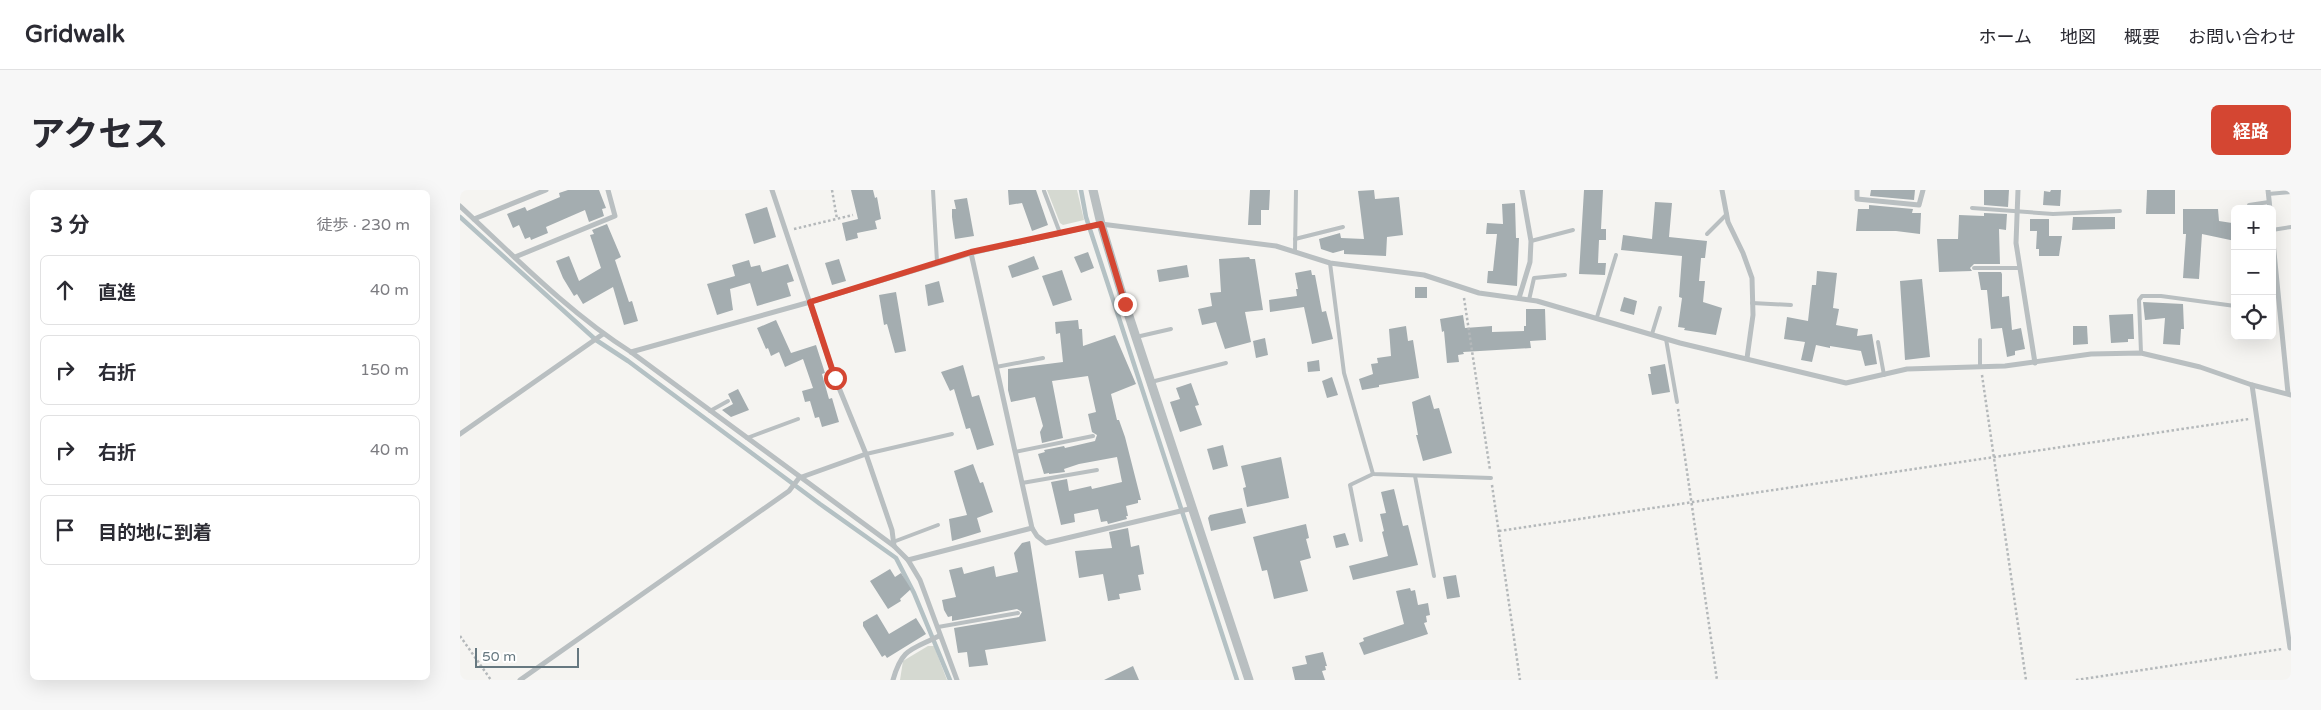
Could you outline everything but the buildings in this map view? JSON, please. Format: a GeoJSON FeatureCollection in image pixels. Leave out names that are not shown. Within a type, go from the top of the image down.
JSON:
{"type":"FeatureCollection","features":[{"type":"Feature","properties":{"kind":"street"},"geometry":{"type":"LineString","coordinates":[[474,218],[546,190]]}},
{"type":"Feature","properties":{"kind":"street"},"geometry":{"type":"LineString","coordinates":[[515,257],[615,216],[608,190]]}},
{"type":"Feature","properties":{"kind":"street"},"geometry":{"type":"LineString","coordinates":[[772,190],[835,378],[866,454],[892,530],[893,544]]}},
{"type":"Feature","properties":{"kind":"street"},"geometry":{"type":"LineString","coordinates":[[1093,190],[1101,224],[1136,338],[1249,680]]}},
{"type":"Feature","properties":{"kind":"street"},"geometry":{"type":"LineString","coordinates":[[1519,298],[1530,262],[1530,241],[1522,190]]}},
{"type":"Feature","properties":{"kind":"street"},"geometry":{"type":"LineString","coordinates":[[1722,190],[1727,214],[1752,278],[1752,303],[1747,358]]}},
{"type":"Feature","properties":{"kind":"street"},"geometry":{"type":"LineString","coordinates":[[1858,190],[1857,199],[1919,205],[1922,190]]}},
{"type":"Feature","properties":{"kind":"street"},"geometry":{"type":"LineString","coordinates":[[2018,190],[2016,243],[2035,363]]}},
{"type":"Feature","properties":{"kind":"street"},"geometry":{"type":"LineString","coordinates":[[2268,192],[2269,205]]}},
{"type":"Feature","properties":{"kind":"street"},"geometry":{"type":"LineString","coordinates":[[460,206],[570,308],[603,334],[631,352],[799,478],[893,544],[908,560],[920,580],[957,680]]}},
{"type":"Feature","properties":{"kind":"street"},"geometry":{"type":"LineString","coordinates":[[631,352],[810,302],[971,252],[1101,224],[1199,235],[1295,251],[1330,263],[1424,275],[1462,289],[1529,300],[1597,317],[1666,338],[1846,383],[1908,369],[2035,363],[2091,354],[2141,352],[2200,366],[2252,385],[2289,394],[2274,250]]}},
{"type":"Feature","properties":{"kind":"street"},"geometry":{"type":"LineString","coordinates":[[971,252],[1032,528],[1037,536],[1046,543],[1193,508]]}},
{"type":"Feature","properties":{"kind":"street"},"geometry":{"type":"LineString","coordinates":[[460,434],[603,334]]}},
{"type":"Feature","properties":{"kind":"street"},"geometry":{"type":"LineString","coordinates":[[2252,385],[2290,648]]}},
{"type":"Feature","properties":{"kind":"street"},"geometry":{"type":"LineString","coordinates":[[520,680],[789,491],[799,478],[866,454]]}},
{"type":"Feature","properties":{"kind":"street"},"geometry":{"type":"LineString","coordinates":[[908,560],[1032,528]]}},
{"type":"Feature","properties":{"kind":"street"},"geometry":{"type":"LineString","coordinates":[[893,680],[898,662],[904,654],[940,636]]}},
{"type":"Feature","properties":{"kind":"lane"},"geometry":{"type":"LineString","coordinates":[[932,190],[937,262]]}},
{"type":"Feature","properties":{"kind":"lane"},"geometry":{"type":"LineString","coordinates":[[1295,251],[1296,190]]}},
{"type":"Feature","properties":{"kind":"lane"},"geometry":{"type":"LineString","coordinates":[[1044,191],[1060,233]]}},
{"type":"Feature","properties":{"kind":"lane"},"geometry":{"type":"LineString","coordinates":[[2268,192],[2291,192]]}},
{"type":"Feature","properties":{"kind":"lane"},"geometry":{"type":"LineString","coordinates":[[2249,205],[2269,202]]}},
{"type":"Feature","properties":{"kind":"lane"},"geometry":{"type":"LineString","coordinates":[[1972,208],[2053,214],[2120,211]]}},
{"type":"Feature","properties":{"kind":"lane"},"geometry":{"type":"LineString","coordinates":[[1707,234],[1727,214]]}},
{"type":"Feature","properties":{"kind":"lane"},"geometry":{"type":"LineString","coordinates":[[1295,238],[1343,227]]}},
{"type":"Feature","properties":{"kind":"lane"},"geometry":{"type":"LineString","coordinates":[[2276,230],[2291,227]]}},
{"type":"Feature","properties":{"kind":"lane"},"geometry":{"type":"LineString","coordinates":[[1530,241],[1573,230]]}},
{"type":"Feature","properties":{"kind":"lane"},"geometry":{"type":"LineString","coordinates":[[1597,317],[1616,255]]}},
{"type":"Feature","properties":{"kind":"lane"},"geometry":{"type":"LineString","coordinates":[[1330,263],[1344,373],[1373,474]]}},
{"type":"Feature","properties":{"kind":"lane"},"geometry":{"type":"LineString","coordinates":[[1974,268],[2020,268]]}},
{"type":"Feature","properties":{"kind":"lane"},"geometry":{"type":"LineString","coordinates":[[1529,300],[1534,278],[1565,275]]}},
{"type":"Feature","properties":{"kind":"lane"},"geometry":{"type":"LineString","coordinates":[[2141,352],[2139,300],[2142,296],[2161,296],[2231,305]]}},
{"type":"Feature","properties":{"kind":"lane"},"geometry":{"type":"LineString","coordinates":[[1752,303],[1791,305]]}},
{"type":"Feature","properties":{"kind":"lane"},"geometry":{"type":"LineString","coordinates":[[1652,334],[1660,308]]}},
{"type":"Feature","properties":{"kind":"lane"},"geometry":{"type":"LineString","coordinates":[[2276,310],[2280,310]]}},
{"type":"Feature","properties":{"kind":"lane"},"geometry":{"type":"LineString","coordinates":[[1136,338],[1172,329]]}},
{"type":"Feature","properties":{"kind":"lane"},"geometry":{"type":"LineString","coordinates":[[1666,338],[1677,402]]}},
{"type":"Feature","properties":{"kind":"lane"},"geometry":{"type":"LineString","coordinates":[[1980,340],[1980,366]]}},
{"type":"Feature","properties":{"kind":"lane"},"geometry":{"type":"LineString","coordinates":[[1878,342],[1884,375]]}},
{"type":"Feature","properties":{"kind":"lane"},"geometry":{"type":"LineString","coordinates":[[996,367],[1043,358]]}},
{"type":"Feature","properties":{"kind":"lane"},"geometry":{"type":"LineString","coordinates":[[1151,382],[1226,363]]}},
{"type":"Feature","properties":{"kind":"lane"},"geometry":{"type":"LineString","coordinates":[[710,410],[728,401]]}},
{"type":"Feature","properties":{"kind":"lane"},"geometry":{"type":"LineString","coordinates":[[747,438],[798,419]]}},
{"type":"Feature","properties":{"kind":"lane"},"geometry":{"type":"LineString","coordinates":[[866,454],[952,434]]}},
{"type":"Feature","properties":{"kind":"lane"},"geometry":{"type":"LineString","coordinates":[[1015,452],[1093,436]]}},
{"type":"Feature","properties":{"kind":"lane"},"geometry":{"type":"LineString","coordinates":[[1022,483],[1097,470]]}},
{"type":"Feature","properties":{"kind":"lane"},"geometry":{"type":"LineString","coordinates":[[1361,540],[1350,485],[1373,474],[1491,478]]}},
{"type":"Feature","properties":{"kind":"lane"},"geometry":{"type":"LineString","coordinates":[[1415,476],[1434,576]]}},
{"type":"Feature","properties":{"kind":"lane"},"geometry":{"type":"LineString","coordinates":[[893,544],[938,525]]}},
{"type":"Feature","properties":{"kind":"lane"},"geometry":{"type":"LineString","coordinates":[[938,627],[1018,613]]}},
{"type":"Feature","properties":{"kind":"path"},"geometry":{"type":"LineString","coordinates":[[832,190],[837,219]]}},
{"type":"Feature","properties":{"kind":"path"},"geometry":{"type":"LineString","coordinates":[[786,231],[854,214]]}},
{"type":"Feature","properties":{"kind":"path"},"geometry":{"type":"LineString","coordinates":[[1462,289],[1520,680]]}},
{"type":"Feature","properties":{"kind":"path"},"geometry":{"type":"LineString","coordinates":[[1980,366],[2026,680]]}},
{"type":"Feature","properties":{"kind":"path"},"geometry":{"type":"LineString","coordinates":[[1677,402],[1717,680]]}},
{"type":"Feature","properties":{"kind":"path"},"geometry":{"type":"LineString","coordinates":[[1499,531],[2256,418]]}},
{"type":"Feature","properties":{"kind":"path"},"geometry":{"type":"LineString","coordinates":[[460,636],[491,680]]}},
{"type":"Feature","properties":{"kind":"path"},"geometry":{"type":"LineString","coordinates":[[2076,680],[2290,648]]}},
{"type":"Feature","properties":{"kind":"shaded area"},"geometry":{"type":"Polygon","coordinates":[[[1047,190],[1077,190],[1084,220],[1063,225],[1060,223],[1047,190]]]}},
{"type":"Feature","properties":{"kind":"shaded area"},"geometry":{"type":"Polygon","coordinates":[[[928,646],[934,646],[947,680],[900,680],[903,661],[928,646]]]}},
{"type":"Feature","properties":{"kind":"waterway"},"geometry":{"type":"LineString","coordinates":[[1081,190],[1086,217],[1237,680]]}},
{"type":"Feature","properties":{"kind":"waterway"},"geometry":{"type":"LineString","coordinates":[[460,217],[596,340],[628,361],[820,504],[896,558],[914,593],[950,680]]}},
{"type":"Feature","properties":{"kind":"route"},"geometry":{"type":"LineString","coordinates":[[835,378],[810,302],[971,252],[1101,224],[1125,304]]}}]}
